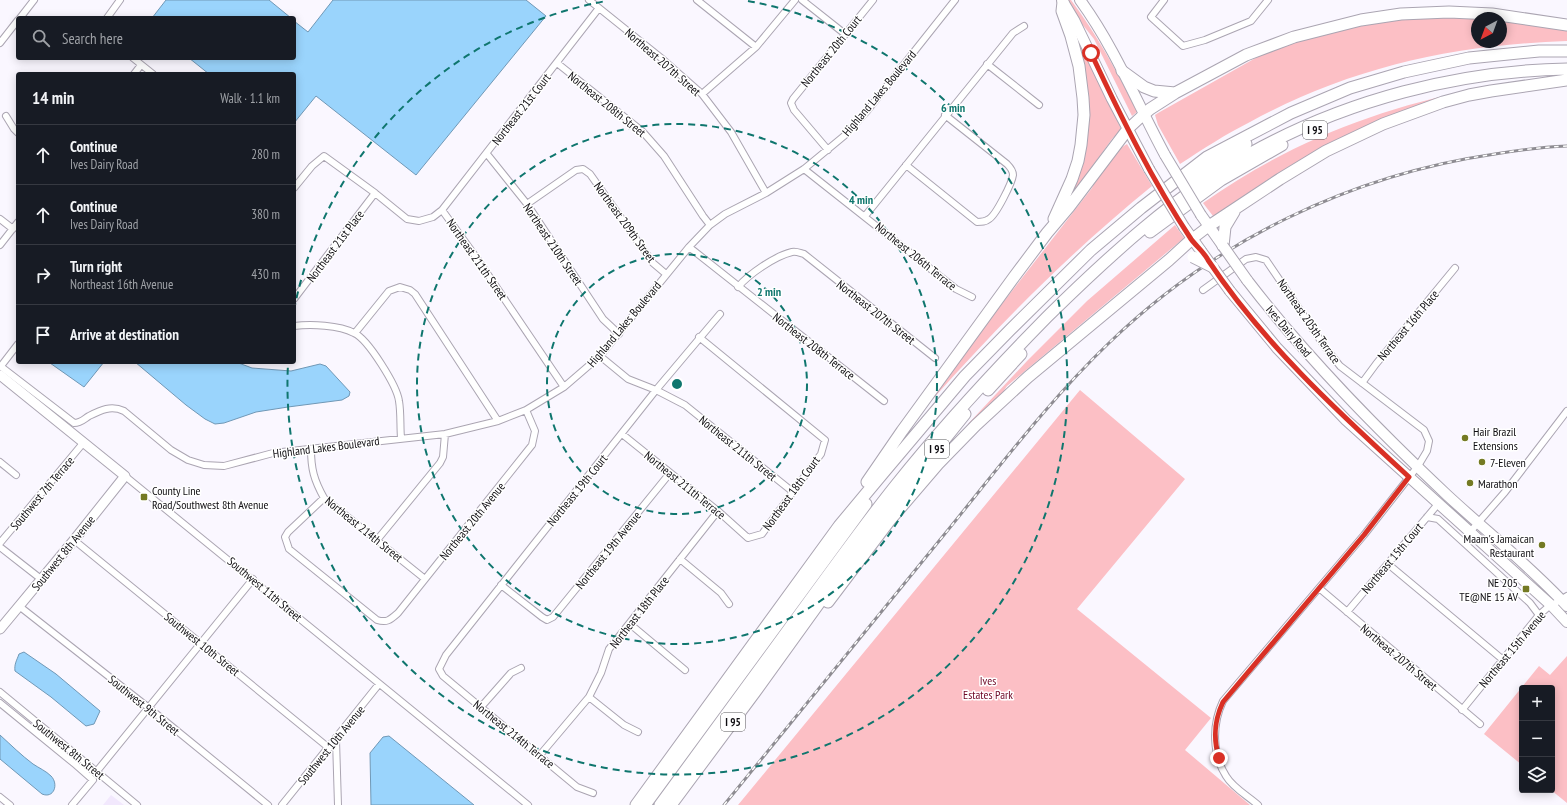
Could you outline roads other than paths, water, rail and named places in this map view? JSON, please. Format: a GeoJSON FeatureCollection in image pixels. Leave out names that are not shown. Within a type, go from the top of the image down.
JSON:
{"type":"FeatureCollection","features":[{"type":"Feature","properties":{"kind":"highway"},"geometry":{"type":"LineString","coordinates":[[1047,233],[1072,179],[1081,145],[1084,115],[1080,73],[1071,36],[1062,11],[1063,1]]}},
{"type":"Feature","properties":{"kind":"highway"},"geometry":{"type":"LineString","coordinates":[[1144,115],[1150,109],[1175,93],[1246,55],[1318,30],[1361,20],[1401,14],[1450,12],[1492,14],[1567,25]]}},
{"type":"Feature","properties":{"kind":"highway","name":"I 95"},"geometry":{"type":"LineString","coordinates":[[636,805],[839,526],[965,376],[1091,250],[1141,208],[1207,157],[1291,113],[1350,88],[1404,72],[1469,58],[1539,51],[1567,51]]}},
{"type":"Feature","properties":{"kind":"highway"},"geometry":{"type":"LineString","coordinates":[[645,805],[871,497],[937,416],[1011,337],[1061,287],[1147,211],[1195,175],[1258,136],[1316,108],[1387,83],[1461,66],[1514,59],[1567,57]]}},
{"type":"Feature","properties":{"kind":"highway"},"geometry":{"type":"LineString","coordinates":[[660,805],[875,513],[940,431],[1000,365],[1076,289],[1126,243],[1165,211],[1204,182],[1251,153],[1316,121],[1390,95],[1437,83],[1497,73],[1567,69]]}},
{"type":"Feature","properties":{"kind":"highway"},"geometry":{"type":"LineString","coordinates":[[1122,71],[1144,87],[1154,91],[1175,93]]}},
{"type":"Feature","properties":{"kind":"highway","name":"I 95"},"geometry":{"type":"LineString","coordinates":[[671,805],[872,531],[968,411],[1089,286],[1146,235],[1221,180],[1298,137],[1349,115],[1414,95],[1480,81],[1567,75]]}},
{"type":"Feature","properties":{"kind":"highway"},"geometry":{"type":"LineString","coordinates":[[1209,226],[1280,179],[1326,151],[1369,130],[1443,102],[1477,94],[1567,80]]}},
{"type":"Feature","properties":{"kind":"highway"},"geometry":{"type":"LineString","coordinates":[[839,526],[902,431],[1047,233],[1069,207],[1128,129]]}},
{"type":"Feature","properties":{"kind":"highway"},"geometry":{"type":"LineString","coordinates":[[1222,239],[1225,227],[1237,208]]}},
{"type":"Feature","properties":{"kind":"highway"},"geometry":{"type":"LineString","coordinates":[[793,639],[816,618],[890,520],[938,464],[976,425],[1028,377],[1169,260],[1192,239]]}},
{"type":"Feature","properties":{"kind":"highway"},"geometry":{"type":"LineString","coordinates":[[1169,260],[1197,254],[1213,267]]}},
{"type":"Feature","properties":{"kind":"main road","name":"Ives Dairy Road"},"geometry":{"type":"LineString","coordinates":[[1080,0],[1104,36],[1165,155],[1201,215],[1209,226],[1222,239],[1247,280],[1284,326],[1322,370],[1418,466],[1478,523],[1565,601]]}},
{"type":"Feature","properties":{"kind":"main road"},"geometry":{"type":"LineString","coordinates":[[1063,1],[1149,169],[1192,239],[1197,254]]}},
{"type":"Feature","properties":{"kind":"main road"},"geometry":{"type":"LineString","coordinates":[[1128,129],[1144,115]]}},
{"type":"Feature","properties":{"kind":"main road"},"geometry":{"type":"LineString","coordinates":[[1192,239],[1209,226]]}},
{"type":"Feature","properties":{"kind":"main road","name":"Ives Dairy Road"},"geometry":{"type":"LineString","coordinates":[[1213,267],[1262,330],[1296,369],[1346,420],[1552,606],[1567,622]]}},
{"type":"Feature","properties":{"kind":"street"},"geometry":{"type":"LineString","coordinates":[[22,16],[34,0]]}},
{"type":"Feature","properties":{"kind":"street"},"geometry":{"type":"LineString","coordinates":[[108,16],[120,0]]}},
{"type":"Feature","properties":{"kind":"street","name":"Northeast 207th Street"},"geometry":{"type":"LineString","coordinates":[[589,0],[702,94],[731,132],[766,193]]}},
{"type":"Feature","properties":{"kind":"street"},"geometry":{"type":"LineString","coordinates":[[697,0],[756,47]]}},
{"type":"Feature","properties":{"kind":"street"},"geometry":{"type":"LineString","coordinates":[[702,94],[756,47],[794,0]]}},
{"type":"Feature","properties":{"kind":"street"},"geometry":{"type":"LineString","coordinates":[[802,0],[845,34]]}},
{"type":"Feature","properties":{"kind":"street","name":"Northeast 20th Court"},"geometry":{"type":"LineString","coordinates":[[828,150],[794,110],[792,103],[793,99],[873,0]]}},
{"type":"Feature","properties":{"kind":"street","name":"Highland Lakes Boulevard"},"geometry":{"type":"LineString","coordinates":[[0,369],[74,423],[78,423],[89,416],[111,407],[117,408],[124,411],[171,450],[188,460],[204,465],[224,466],[273,453],[444,434],[498,421],[526,410],[564,387],[600,356],[666,274],[710,225],[725,214],[766,193],[804,169],[844,136],[866,111],[955,0]]}},
{"type":"Feature","properties":{"kind":"street"},"geometry":{"type":"LineString","coordinates":[[1164,0],[1151,17],[1183,46],[1205,40],[1251,21],[1268,0]]}},
{"type":"Feature","properties":{"kind":"street","name":"Northeast 21st Court"},"geometry":{"type":"LineString","coordinates":[[442,210],[599,8]]}},
{"type":"Feature","properties":{"kind":"street"},"geometry":{"type":"LineString","coordinates":[[0,43],[16,23]]}},
{"type":"Feature","properties":{"kind":"street"},"geometry":{"type":"LineString","coordinates":[[865,216],[987,64],[1013,33],[1024,26]]}},
{"type":"Feature","properties":{"kind":"street"},"geometry":{"type":"LineString","coordinates":[[136,60],[151,72]]}},
{"type":"Feature","properties":{"kind":"street","name":"Northeast 208th Street"},"geometry":{"type":"LineString","coordinates":[[557,63],[642,131],[664,156],[702,216],[710,225]]}},
{"type":"Feature","properties":{"kind":"street"},"geometry":{"type":"LineString","coordinates":[[135,72],[141,64]]}},
{"type":"Feature","properties":{"kind":"street"},"geometry":{"type":"LineString","coordinates":[[987,64],[1039,106]]}},
{"type":"Feature","properties":{"kind":"street"},"geometry":{"type":"LineString","coordinates":[[906,166],[978,222],[984,222],[991,219],[1005,195],[1013,176],[1012,171],[1007,164],[946,115]]}},
{"type":"Feature","properties":{"kind":"street"},"geometry":{"type":"LineString","coordinates":[[6,116],[16,131]]}},
{"type":"Feature","properties":{"kind":"street","name":"Northeast 210th Street"},"geometry":{"type":"LineString","coordinates":[[486,154],[526,204],[603,319],[618,334]]}},
{"type":"Feature","properties":{"kind":"street","name":"Northeast 211th Street"},"geometry":{"type":"LineString","coordinates":[[296,186],[312,166],[324,156],[375,193],[406,219],[419,221],[432,217],[442,210],[476,257],[564,387]]}},
{"type":"Feature","properties":{"kind":"street","name":"Northeast 209th Street"},"geometry":{"type":"LineString","coordinates":[[526,204],[576,170],[583,169],[590,174],[653,263],[666,274]]}},
{"type":"Feature","properties":{"kind":"street","name":"Northeast 206th Terrace"},"geometry":{"type":"LineString","coordinates":[[804,169],[956,289],[972,297]]}},
{"type":"Feature","properties":{"kind":"street","name":"Northeast 21st Place"},"geometry":{"type":"LineString","coordinates":[[296,296],[375,193]]}},
{"type":"Feature","properties":{"kind":"street"},"geometry":{"type":"LineString","coordinates":[[0,219],[13,229]]}},
{"type":"Feature","properties":{"kind":"street"},"geometry":{"type":"LineString","coordinates":[[0,245],[16,225]]}},
{"type":"Feature","properties":{"kind":"street","name":"Northeast 208th Terrace"},"geometry":{"type":"LineString","coordinates":[[689,247],[884,401]]}},
{"type":"Feature","properties":{"kind":"street","name":"Northeast 207th Street"},"geometry":{"type":"LineString","coordinates":[[738,287],[755,271],[768,263],[792,252],[804,254],[935,358]]}},
{"type":"Feature","properties":{"kind":"street","name":"Northeast 205th Terrace"},"geometry":{"type":"LineString","coordinates":[[1203,290],[1246,259],[1261,257],[1266,260],[1325,347],[1340,366],[1424,430],[1429,441],[1428,451],[1418,466],[1364,535],[1223,702],[1218,712],[1215,734],[1216,749],[1221,767],[1226,777],[1258,805]]}},
{"type":"Feature","properties":{"kind":"street","name":"Northeast 16th Place"},"geometry":{"type":"LineString","coordinates":[[1362,383],[1455,268]]}},
{"type":"Feature","properties":{"kind":"street"},"geometry":{"type":"LineString","coordinates":[[355,333],[389,291],[400,287],[410,290],[415,294],[498,421]]}},
{"type":"Feature","properties":{"kind":"street","name":"Northeast 19th Court"},"geometry":{"type":"LineString","coordinates":[[439,669],[446,655],[501,585],[656,390],[699,337],[720,314]]}},
{"type":"Feature","properties":{"kind":"street"},"geometry":{"type":"LineString","coordinates":[[296,326],[309,324],[355,333],[374,354],[395,385],[399,400],[400,438]]}},
{"type":"Feature","properties":{"kind":"street","name":"Northeast 18th Court"},"geometry":{"type":"LineString","coordinates":[[699,337],[825,440],[821,454],[762,534],[748,538]]}},
{"type":"Feature","properties":{"kind":"street"},"geometry":{"type":"LineString","coordinates":[[0,369],[16,347]]}},
{"type":"Feature","properties":{"kind":"street","name":"Northeast 211th Street"},"geometry":{"type":"LineString","coordinates":[[600,356],[628,379],[656,390],[685,405],[793,492]]}},
{"type":"Feature","properties":{"kind":"street","name":"Southwest 11th Street"},"geometry":{"type":"LineString","coordinates":[[0,369],[125,476],[528,805]]}},
{"type":"Feature","properties":{"kind":"street","name":"Northeast 20th Avenue"},"geometry":{"type":"LineString","coordinates":[[324,498],[288,532],[285,537],[289,549],[377,620],[384,622],[390,620],[398,613],[532,446],[535,431],[526,410]]}},
{"type":"Feature","properties":{"kind":"street"},"geometry":{"type":"LineString","coordinates":[[1470,532],[1506,492],[1567,411]]}},
{"type":"Feature","properties":{"kind":"street"},"geometry":{"type":"LineString","coordinates":[[377,540],[440,463],[443,457],[444,434]]}},
{"type":"Feature","properties":{"kind":"street","name":"Northeast 211th Terrace"},"geometry":{"type":"LineString","coordinates":[[622,434],[718,511],[748,538]]}},
{"type":"Feature","properties":{"kind":"street","name":"Southwest 7th Terrace"},"geometry":{"type":"LineString","coordinates":[[0,543],[84,442]]}},
{"type":"Feature","properties":{"kind":"street","name":"Northeast 214th Street"},"geometry":{"type":"LineString","coordinates":[[311,449],[311,467],[316,484],[324,498],[425,579]]}},
{"type":"Feature","properties":{"kind":"street"},"geometry":{"type":"LineString","coordinates":[[0,462],[16,475]]}},
{"type":"Feature","properties":{"kind":"street","name":"Northeast 19th Avenue"},"geometry":{"type":"LineString","coordinates":[[501,585],[542,617],[547,620],[554,617],[670,473]]}},
{"type":"Feature","properties":{"kind":"street","name":"Southwest 8th Avenue"},"geometry":{"type":"LineString","coordinates":[[0,629],[125,476]]}},
{"type":"Feature","properties":{"kind":"street","name":"Northeast 15th Court"},"geometry":{"type":"LineString","coordinates":[[1347,612],[1438,504]]}},
{"type":"Feature","properties":{"kind":"street","name":"Northeast 18th Place"},"geometry":{"type":"LineString","coordinates":[[540,755],[589,697],[601,673],[609,649],[718,511]]}},
{"type":"Feature","properties":{"kind":"street"},"geometry":{"type":"LineString","coordinates":[[1427,517],[1438,519],[1530,603],[1539,615]]}},
{"type":"Feature","properties":{"kind":"street","name":"Southwest 10th Street"},"geometry":{"type":"LineString","coordinates":[[74,540],[329,748]]}},
{"type":"Feature","properties":{"kind":"street"},"geometry":{"type":"LineString","coordinates":[[0,547],[41,579]]}},
{"type":"Feature","properties":{"kind":"street"},"geometry":{"type":"LineString","coordinates":[[680,559],[721,593],[729,604]]}},
{"type":"Feature","properties":{"kind":"street"},"geometry":{"type":"LineString","coordinates":[[1388,564],[1502,659]]}},
{"type":"Feature","properties":{"kind":"street"},"geometry":{"type":"LineString","coordinates":[[97,771],[253,579]]}},
{"type":"Feature","properties":{"kind":"street","name":"Northeast 207th Street"},"geometry":{"type":"LineString","coordinates":[[1319,588],[1480,724]]}},
{"type":"Feature","properties":{"kind":"street","name":"Northeast 15th Avenue"},"geometry":{"type":"LineString","coordinates":[[1462,710],[1539,615],[1547,608],[1565,601]]}},
{"type":"Feature","properties":{"kind":"street","name":"Southwest 9th Street"},"geometry":{"type":"LineString","coordinates":[[19,606],[149,708],[268,805]]}},
{"type":"Feature","properties":{"kind":"street"},"geometry":{"type":"LineString","coordinates":[[630,624],[685,670]]}},
{"type":"Feature","properties":{"kind":"street"},"geometry":{"type":"LineString","coordinates":[[481,707],[511,673],[521,668]]}},
{"type":"Feature","properties":{"kind":"street","name":"Northeast 214th Terrace"},"geometry":{"type":"LineString","coordinates":[[439,669],[443,676],[577,787],[593,793]]}},
{"type":"Feature","properties":{"kind":"street","name":"Southwest 10th Avenue"},"geometry":{"type":"LineString","coordinates":[[282,805],[336,740],[379,684]]}},
{"type":"Feature","properties":{"kind":"street","name":"Southwest 8th Street"},"geometry":{"type":"LineString","coordinates":[[0,692],[137,805]]}},
{"type":"Feature","properties":{"kind":"street"},"geometry":{"type":"LineString","coordinates":[[589,697],[624,725],[638,732]]}},
{"type":"Feature","properties":{"kind":"street"},"geometry":{"type":"LineString","coordinates":[[0,703],[93,780],[72,805]]}},
{"type":"Feature","properties":{"kind":"street"},"geometry":{"type":"LineString","coordinates":[[336,740],[338,805]]}},
{"type":"Feature","properties":{"kind":"street"},"geometry":{"type":"LineString","coordinates":[[0,797],[10,805]]}},
{"type":"Feature","properties":{"kind":"water"},"geometry":{"type":"Polygon","coordinates":[[[166,0],[269,0],[289,16],[154,16],[166,0]]]}},
{"type":"Feature","properties":{"kind":"water"},"geometry":{"type":"Polygon","coordinates":[[[333,0],[526,0],[546,16],[416,175],[316,96],[296,121],[296,72],[206,72],[192,60],[296,60],[296,23],[308,32],[333,0]]]}},
{"type":"Feature","properties":{"kind":"water"},"geometry":{"type":"Polygon","coordinates":[[[51,364],[102,364],[84,387],[51,364]]]}},
{"type":"Feature","properties":{"kind":"water"},"geometry":{"type":"Polygon","coordinates":[[[137,364],[241,364],[252,368],[291,371],[320,364],[326,366],[350,392],[349,396],[342,400],[256,412],[224,423],[215,424],[205,419],[137,364]]]}},
{"type":"Feature","properties":{"kind":"water"},"geometry":{"type":"Polygon","coordinates":[[[24,652],[56,674],[100,711],[94,724],[86,726],[51,697],[15,671],[15,664],[19,654],[24,652]]]}},
{"type":"Feature","properties":{"kind":"water"},"geometry":{"type":"Polygon","coordinates":[[[0,735],[29,761],[51,776],[55,783],[52,793],[46,795],[42,794],[0,759],[0,735]]]}},
{"type":"Feature","properties":{"kind":"water"},"geometry":{"type":"Polygon","coordinates":[[[389,736],[474,805],[371,805],[370,753],[383,737],[389,736]]]}},
{"type":"Feature","properties":{"kind":"railway"},"geometry":{"type":"LineString","coordinates":[[724,805],[1001,464],[1064,389],[1110,342],[1151,306],[1194,273],[1240,244],[1288,218],[1337,196],[1388,178],[1441,164],[1513,151],[1567,146]]}},
{"type":"Feature","properties":{"kind":"place","name":"Hair Brazil Extensions"},"geometry":{"type":"Point","coordinates":[1465,438]}},
{"type":"Feature","properties":{"kind":"place","name":"7-Eleven"},"geometry":{"type":"Point","coordinates":[1482,462]}},
{"type":"Feature","properties":{"kind":"place","name":"Marathon"},"geometry":{"type":"Point","coordinates":[1470,483]}},
{"type":"Feature","properties":{"kind":"place","name":"County Line Road/Southwest 8th Avenue"},"geometry":{"type":"Point","coordinates":[144,497]}},
{"type":"Feature","properties":{"kind":"place","name":"Maam's Jamaican Restaurant"},"geometry":{"type":"Point","coordinates":[1542,545]}},
{"type":"Feature","properties":{"kind":"place","name":"NE 205 TE@NE 15 AV"},"geometry":{"type":"Point","coordinates":[1526,589]}},
{"type":"Feature","properties":{"kind":"park label","name":"Ives Estates Park"},"geometry":{"type":"Point","coordinates":[988,687]}}]}
